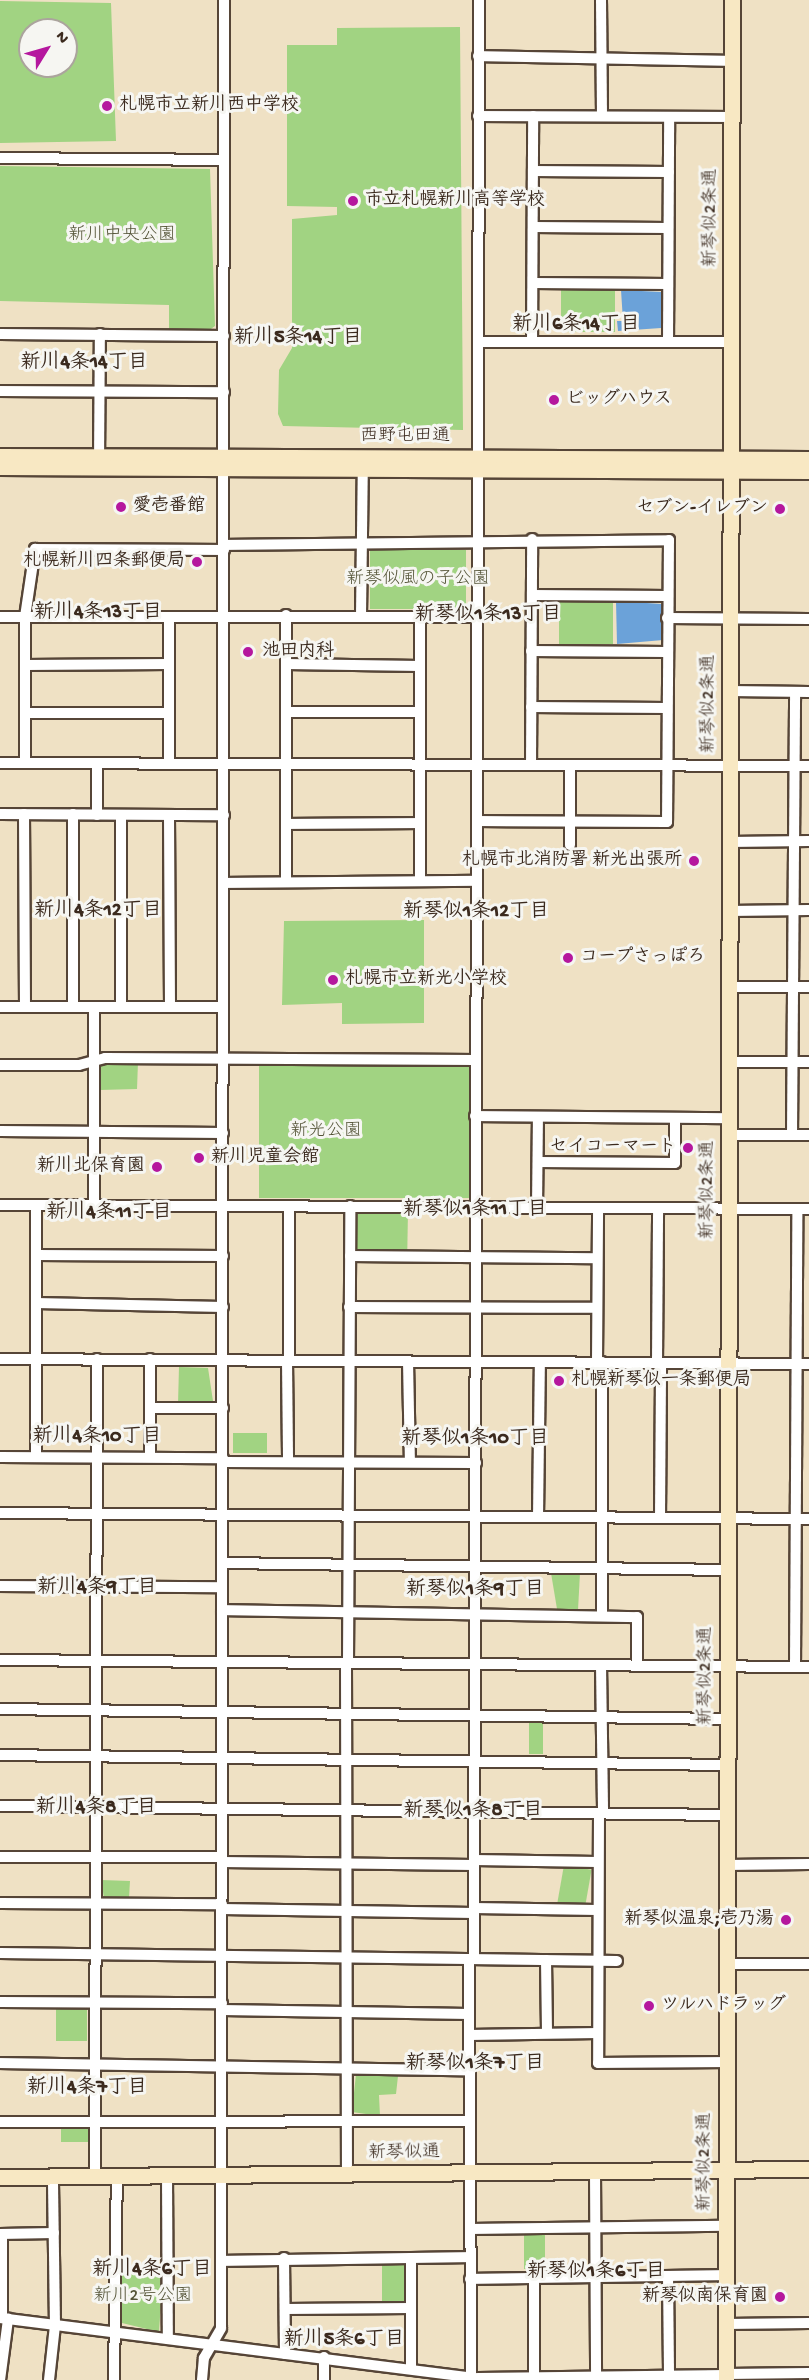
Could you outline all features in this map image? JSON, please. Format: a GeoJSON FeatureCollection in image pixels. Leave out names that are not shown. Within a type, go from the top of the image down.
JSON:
{"type":"FeatureCollection","features":[{"type":"Feature","properties":{"kind":"street"},"geometry":{"type":"LineString","coordinates":[[202,2380],[211,2345],[221,2328],[222,2261],[224,0]]}},
{"type":"Feature","properties":{"kind":"street"},"geometry":{"type":"LineString","coordinates":[[471,2378],[469,2014],[474,1910],[479,0]]}},
{"type":"Feature","properties":{"kind":"street"},"geometry":{"type":"LineString","coordinates":[[601,0],[602,116]]}},
{"type":"Feature","properties":{"kind":"street","name":"新琴似2条通"},"geometry":{"type":"LineString","coordinates":[[726,2376],[732,0]]}},
{"type":"Feature","properties":{"kind":"street"},"geometry":{"type":"LineString","coordinates":[[478,56],[732,61]]}},
{"type":"Feature","properties":{"kind":"street"},"geometry":{"type":"LineString","coordinates":[[478,116],[732,117]]}},
{"type":"Feature","properties":{"kind":"street"},"geometry":{"type":"LineString","coordinates":[[532,342],[533,116]]}},
{"type":"Feature","properties":{"kind":"street"},"geometry":{"type":"LineString","coordinates":[[668,342],[669,117]]}},
{"type":"Feature","properties":{"kind":"street"},"geometry":{"type":"LineString","coordinates":[[0,158],[224,160]]}},
{"type":"Feature","properties":{"kind":"street"},"geometry":{"type":"LineString","coordinates":[[533,171],[669,172]]}},
{"type":"Feature","properties":{"kind":"street"},"geometry":{"type":"LineString","coordinates":[[533,227],[668,228]]}},
{"type":"Feature","properties":{"kind":"street"},"geometry":{"type":"LineString","coordinates":[[533,283],[668,284]]}},
{"type":"Feature","properties":{"kind":"street"},"geometry":{"type":"LineString","coordinates":[[0,334],[224,336]]}},
{"type":"Feature","properties":{"kind":"street"},"geometry":{"type":"LineString","coordinates":[[99,461],[100,334]]}},
{"type":"Feature","properties":{"kind":"street"},"geometry":{"type":"LineString","coordinates":[[478,342],[731,342]]}},
{"type":"Feature","properties":{"kind":"street"},"geometry":{"type":"LineString","coordinates":[[0,391],[224,392]]}},
{"type":"Feature","properties":{"kind":"street","name":"西野屯田通"},"geometry":{"type":"LineString","coordinates":[[0,456],[99,461],[731,465],[809,471]]}},
{"type":"Feature","properties":{"kind":"street","name":"西野屯田通"},"geometry":{"type":"LineString","coordinates":[[731,465],[809,459]]}},
{"type":"Feature","properties":{"kind":"street","name":"西野屯田通"},"geometry":{"type":"LineString","coordinates":[[0,467],[99,461]]}},
{"type":"Feature","properties":{"kind":"street"},"geometry":{"type":"LineString","coordinates":[[361,616],[363,463]]}},
{"type":"Feature","properties":{"kind":"street"},"geometry":{"type":"LineString","coordinates":[[531,765],[532,539]]}},
{"type":"Feature","properties":{"kind":"street"},"geometry":{"type":"LineString","coordinates":[[25,763],[25,617],[35,549],[477,545],[532,539],[669,540],[667,822],[477,821]]}},
{"type":"Feature","properties":{"kind":"street"},"geometry":{"type":"LineString","coordinates":[[532,595],[667,596]]}},
{"type":"Feature","properties":{"kind":"street"},"geometry":{"type":"LineString","coordinates":[[286,615],[286,881]]}},
{"type":"Feature","properties":{"kind":"street"},"geometry":{"type":"LineString","coordinates":[[420,616],[420,881]]}},
{"type":"Feature","properties":{"kind":"street"},"geometry":{"type":"LineString","coordinates":[[0,617],[476,616]]}},
{"type":"Feature","properties":{"kind":"street"},"geometry":{"type":"LineString","coordinates":[[169,617],[169,764]]}},
{"type":"Feature","properties":{"kind":"street"},"geometry":{"type":"LineString","coordinates":[[667,618],[809,618]]}},
{"type":"Feature","properties":{"kind":"street"},"geometry":{"type":"LineString","coordinates":[[531,651],[667,652]]}},
{"type":"Feature","properties":{"kind":"street"},"geometry":{"type":"LineString","coordinates":[[25,665],[169,664]]}},
{"type":"Feature","properties":{"kind":"street"},"geometry":{"type":"LineString","coordinates":[[286,664],[420,666]]}},
{"type":"Feature","properties":{"kind":"street"},"geometry":{"type":"LineString","coordinates":[[730,691],[809,692]]}},
{"type":"Feature","properties":{"kind":"street"},"geometry":{"type":"LineString","coordinates":[[792,1135],[795,692]]}},
{"type":"Feature","properties":{"kind":"street"},"geometry":{"type":"LineString","coordinates":[[531,707],[667,708]]}},
{"type":"Feature","properties":{"kind":"street"},"geometry":{"type":"LineString","coordinates":[[286,712],[420,712]]}},
{"type":"Feature","properties":{"kind":"street"},"geometry":{"type":"LineString","coordinates":[[25,713],[169,713]]}},
{"type":"Feature","properties":{"kind":"street"},"geometry":{"type":"LineString","coordinates":[[0,763],[809,766]]}},
{"type":"Feature","properties":{"kind":"street"},"geometry":{"type":"LineString","coordinates":[[97,764],[97,814]]}},
{"type":"Feature","properties":{"kind":"street"},"geometry":{"type":"LineString","coordinates":[[570,765],[570,844]]}},
{"type":"Feature","properties":{"kind":"street"},"geometry":{"type":"LineString","coordinates":[[0,814],[224,815]]}},
{"type":"Feature","properties":{"kind":"street"},"geometry":{"type":"LineString","coordinates":[[24,814],[25,1007]]}},
{"type":"Feature","properties":{"kind":"street"},"geometry":{"type":"LineString","coordinates":[[73,814],[73,1007]]}},
{"type":"Feature","properties":{"kind":"street"},"geometry":{"type":"LineString","coordinates":[[121,815],[121,1007]]}},
{"type":"Feature","properties":{"kind":"street"},"geometry":{"type":"LineString","coordinates":[[169,816],[170,1007]]}},
{"type":"Feature","properties":{"kind":"street"},"geometry":{"type":"LineString","coordinates":[[286,824],[420,823]]}},
{"type":"Feature","properties":{"kind":"street"},"geometry":{"type":"LineString","coordinates":[[729,842],[809,841]]}},
{"type":"Feature","properties":{"kind":"street"},"geometry":{"type":"LineString","coordinates":[[224,882],[477,881]]}},
{"type":"Feature","properties":{"kind":"street"},"geometry":{"type":"LineString","coordinates":[[729,911],[809,910]]}},
{"type":"Feature","properties":{"kind":"street"},"geometry":{"type":"LineString","coordinates":[[729,987],[809,987]]}},
{"type":"Feature","properties":{"kind":"street"},"geometry":{"type":"LineString","coordinates":[[0,1007],[224,1007]]}},
{"type":"Feature","properties":{"kind":"street"},"geometry":{"type":"LineString","coordinates":[[94,1008],[94,1205]]}},
{"type":"Feature","properties":{"kind":"street"},"geometry":{"type":"LineString","coordinates":[[0,1065],[95,1060],[476,1060]]}},
{"type":"Feature","properties":{"kind":"street"},"geometry":{"type":"LineString","coordinates":[[728,1062],[809,1062]]}},
{"type":"Feature","properties":{"kind":"street"},"geometry":{"type":"LineString","coordinates":[[475,1116],[728,1119]]}},
{"type":"Feature","properties":{"kind":"street"},"geometry":{"type":"LineString","coordinates":[[537,1208],[538,1118]]}},
{"type":"Feature","properties":{"kind":"street"},"geometry":{"type":"LineString","coordinates":[[538,1161],[675,1163],[675,1118]]}},
{"type":"Feature","properties":{"kind":"street"},"geometry":{"type":"LineString","coordinates":[[0,1131],[223,1133]]}},
{"type":"Feature","properties":{"kind":"street"},"geometry":{"type":"LineString","coordinates":[[728,1135],[809,1135]]}},
{"type":"Feature","properties":{"kind":"street"},"geometry":{"type":"LineString","coordinates":[[36,1204],[36,1457]]}},
{"type":"Feature","properties":{"kind":"street"},"geometry":{"type":"LineString","coordinates":[[0,1205],[809,1209]]}},
{"type":"Feature","properties":{"kind":"street"},"geometry":{"type":"LineString","coordinates":[[346,2174],[348,1760],[346,1713],[349,1612],[350,1206]]}},
{"type":"Feature","properties":{"kind":"street"},"geometry":{"type":"LineString","coordinates":[[288,1461],[290,1207]]}},
{"type":"Feature","properties":{"kind":"street"},"geometry":{"type":"LineString","coordinates":[[598,1208],[597,1308],[603,1518],[602,1616]]}},
{"type":"Feature","properties":{"kind":"street"},"geometry":{"type":"LineString","coordinates":[[658,1209],[660,1518]]}},
{"type":"Feature","properties":{"kind":"street"},"geometry":{"type":"LineString","coordinates":[[795,1667],[796,1209]]}},
{"type":"Feature","properties":{"kind":"street"},"geometry":{"type":"LineString","coordinates":[[36,1255],[223,1256]]}},
{"type":"Feature","properties":{"kind":"street"},"geometry":{"type":"LineString","coordinates":[[350,1256],[597,1258]]}},
{"type":"Feature","properties":{"kind":"street"},"geometry":{"type":"LineString","coordinates":[[36,1303],[223,1307]]}},
{"type":"Feature","properties":{"kind":"street"},"geometry":{"type":"LineString","coordinates":[[349,1307],[597,1308]]}},
{"type":"Feature","properties":{"kind":"street"},"geometry":{"type":"LineString","coordinates":[[0,1359],[809,1364]]}},
{"type":"Feature","properties":{"kind":"street"},"geometry":{"type":"LineString","coordinates":[[95,2176],[97,1359]]}},
{"type":"Feature","properties":{"kind":"street"},"geometry":{"type":"LineString","coordinates":[[150,1359],[150,1457]]}},
{"type":"Feature","properties":{"kind":"street"},"geometry":{"type":"LineString","coordinates":[[408,1361],[410,1462]]}},
{"type":"Feature","properties":{"kind":"street"},"geometry":{"type":"LineString","coordinates":[[538,1517],[540,1362]]}},
{"type":"Feature","properties":{"kind":"street"},"geometry":{"type":"LineString","coordinates":[[150,1408],[223,1408]]}},
{"type":"Feature","properties":{"kind":"street"},"geometry":{"type":"LineString","coordinates":[[0,1457],[150,1457],[476,1463]]}},
{"type":"Feature","properties":{"kind":"street"},"geometry":{"type":"LineString","coordinates":[[0,1513],[809,1519]]}},
{"type":"Feature","properties":{"kind":"street"},"geometry":{"type":"LineString","coordinates":[[222,1563],[727,1570]]}},
{"type":"Feature","properties":{"kind":"street"},"geometry":{"type":"LineString","coordinates":[[0,1586],[222,1587]]}},
{"type":"Feature","properties":{"kind":"street"},"geometry":{"type":"LineString","coordinates":[[222,1610],[637,1617],[637,1666]]}},
{"type":"Feature","properties":{"kind":"street"},"geometry":{"type":"LineString","coordinates":[[0,1660],[809,1667]]}},
{"type":"Feature","properties":{"kind":"street"},"geometry":{"type":"LineString","coordinates":[[602,1665],[601,1813],[597,1862],[598,2063],[726,2062]]}},
{"type":"Feature","properties":{"kind":"street"},"geometry":{"type":"LineString","coordinates":[[0,1709],[727,1719]]}},
{"type":"Feature","properties":{"kind":"street"},"geometry":{"type":"LineString","coordinates":[[0,1755],[727,1766]]}},
{"type":"Feature","properties":{"kind":"street"},"geometry":{"type":"LineString","coordinates":[[0,1806],[727,1815]]}},
{"type":"Feature","properties":{"kind":"street"},"geometry":{"type":"LineString","coordinates":[[0,1857],[348,1862],[597,1862]]}},
{"type":"Feature","properties":{"kind":"street"},"geometry":{"type":"LineString","coordinates":[[726,1865],[809,1864]]}},
{"type":"Feature","properties":{"kind":"street"},"geometry":{"type":"LineString","coordinates":[[0,1903],[96,1903],[348,1910],[597,1910]]}},
{"type":"Feature","properties":{"kind":"street"},"geometry":{"type":"LineString","coordinates":[[0,1953],[222,1954],[617,1961]]}},
{"type":"Feature","properties":{"kind":"street"},"geometry":{"type":"LineString","coordinates":[[546,1960],[547,2033]]}},
{"type":"Feature","properties":{"kind":"street"},"geometry":{"type":"LineString","coordinates":[[726,1964],[809,1964]]}},
{"type":"Feature","properties":{"kind":"street"},"geometry":{"type":"LineString","coordinates":[[0,2002],[222,2006],[348,2014],[469,2014]]}},
{"type":"Feature","properties":{"kind":"street"},"geometry":{"type":"LineString","coordinates":[[469,2034],[598,2033]]}},
{"type":"Feature","properties":{"kind":"street"},"geometry":{"type":"LineString","coordinates":[[0,2063],[222,2064],[347,2069],[469,2070]]}},
{"type":"Feature","properties":{"kind":"street"},"geometry":{"type":"LineString","coordinates":[[0,2122],[469,2121]]}},
{"type":"Feature","properties":{"kind":"street","name":"新琴似通"},"geometry":{"type":"LineString","coordinates":[[0,2177],[809,2169]]}},
{"type":"Feature","properties":{"kind":"street"},"geometry":{"type":"LineString","coordinates":[[596,2171],[594,2228],[596,2378]]}},
{"type":"Feature","properties":{"kind":"street"},"geometry":{"type":"LineString","coordinates":[[167,2175],[168,2340]]}},
{"type":"Feature","properties":{"kind":"street"},"geometry":{"type":"LineString","coordinates":[[49,2380],[55,2326],[53,2176]]}},
{"type":"Feature","properties":{"kind":"street"},"geometry":{"type":"LineString","coordinates":[[114,2380],[119,2334],[117,2176]]}},
{"type":"Feature","properties":{"kind":"street"},"geometry":{"type":"LineString","coordinates":[[470,2229],[726,2226]]}},
{"type":"Feature","properties":{"kind":"street"},"geometry":{"type":"LineString","coordinates":[[0,2380],[3,2319],[1,2234],[54,2233]]}},
{"type":"Feature","properties":{"kind":"street"},"geometry":{"type":"LineString","coordinates":[[222,2261],[284,2258],[470,2257]]}},
{"type":"Feature","properties":{"kind":"street"},"geometry":{"type":"LineString","coordinates":[[284,2258],[285,2354]]}},
{"type":"Feature","properties":{"kind":"street"},"geometry":{"type":"LineString","coordinates":[[411,2258],[411,2368]]}},
{"type":"Feature","properties":{"kind":"street"},"geometry":{"type":"LineString","coordinates":[[470,2279],[726,2275]]}},
{"type":"Feature","properties":{"kind":"street"},"geometry":{"type":"LineString","coordinates":[[668,2276],[669,2376]]}},
{"type":"Feature","properties":{"kind":"street"},"geometry":{"type":"LineString","coordinates":[[534,2277],[534,2379]]}},
{"type":"Feature","properties":{"kind":"street"},"geometry":{"type":"LineString","coordinates":[[285,2309],[411,2308]]}},
{"type":"Feature","properties":{"kind":"street"},"geometry":{"type":"LineString","coordinates":[[3,2319],[411,2368],[471,2378],[657,2378],[809,2373]]}},
{"type":"Feature","properties":{"kind":"street"},"geometry":{"type":"LineString","coordinates":[[726,2324],[809,2323]]}},
{"type":"Feature","properties":{"kind":"street"},"geometry":{"type":"LineString","coordinates":[[324,2358],[324,2380]]}},
{"type":"Feature","properties":{"kind":"green space"},"geometry":{"type":"Polygon","coordinates":[[[0,1],[111,3],[116,141],[0,143],[0,1]]]}},
{"type":"Feature","properties":{"kind":"green space","name":"市立札幌新川高等学校"},"geometry":{"type":"Polygon","coordinates":[[[460,27],[463,430],[283,426],[278,414],[279,370],[292,348],[292,219],[337,215],[337,207],[287,206],[287,45],[337,45],[337,28],[460,27]]]}},
{"type":"Feature","properties":{"kind":"green space","name":"新川中央公園"},"geometry":{"type":"Polygon","coordinates":[[[0,166],[210,169],[215,326],[208,331],[169,329],[169,305],[0,301],[0,166]]]}},
{"type":"Feature","properties":{"kind":"green space"},"geometry":{"type":"Polygon","coordinates":[[[561,289],[615,289],[615,332],[561,332],[561,289]]]}},
{"type":"Feature","properties":{"kind":"green space","name":"新琴似風の子公園"},"geometry":{"type":"Polygon","coordinates":[[[370,550],[466,550],[466,609],[370,609],[370,550]]]}},
{"type":"Feature","properties":{"kind":"green space"},"geometry":{"type":"Polygon","coordinates":[[[559,600],[613,600],[613,644],[559,644],[559,600]]]}},
{"type":"Feature","properties":{"kind":"green space"},"geometry":{"type":"Polygon","coordinates":[[[424,920],[424,1023],[342,1024],[342,1003],[282,1005],[284,921],[424,920]]]}},
{"type":"Feature","properties":{"kind":"green space"},"geometry":{"type":"Polygon","coordinates":[[[107,1061],[138,1062],[137,1089],[100,1090],[99,1066],[107,1061]]]}},
{"type":"Feature","properties":{"kind":"green space","name":"新光公園"},"geometry":{"type":"Polygon","coordinates":[[[259,1065],[469,1065],[469,1198],[259,1198],[259,1065]]]}},
{"type":"Feature","properties":{"kind":"green space"},"geometry":{"type":"Polygon","coordinates":[[[354,1210],[408,1211],[407,1250],[353,1249],[354,1210]]]}},
{"type":"Feature","properties":{"kind":"green space"},"geometry":{"type":"Polygon","coordinates":[[[179,1367],[208,1368],[213,1401],[178,1404],[179,1367]]]}},
{"type":"Feature","properties":{"kind":"green space"},"geometry":{"type":"Polygon","coordinates":[[[233,1433],[267,1433],[267,1453],[233,1453],[233,1433]]]}},
{"type":"Feature","properties":{"kind":"green space"},"geometry":{"type":"Polygon","coordinates":[[[551,1573],[580,1573],[578,1610],[557,1609],[551,1573]]]}},
{"type":"Feature","properties":{"kind":"green space"},"geometry":{"type":"Polygon","coordinates":[[[529,1719],[543,1719],[543,1754],[529,1754],[529,1719]]]}},
{"type":"Feature","properties":{"kind":"green space"},"geometry":{"type":"Polygon","coordinates":[[[564,1865],[592,1870],[585,1908],[557,1903],[564,1865]]]}},
{"type":"Feature","properties":{"kind":"green space"},"geometry":{"type":"Polygon","coordinates":[[[101,1880],[130,1881],[129,1898],[104,1898],[101,1880]]]}},
{"type":"Feature","properties":{"kind":"green space"},"geometry":{"type":"Polygon","coordinates":[[[56,2008],[87,2008],[87,2041],[56,2041],[56,2008]]]}},
{"type":"Feature","properties":{"kind":"green space"},"geometry":{"type":"Polygon","coordinates":[[[356,2074],[398,2076],[396,2094],[379,2095],[380,2116],[352,2112],[356,2074]]]}},
{"type":"Feature","properties":{"kind":"green space"},"geometry":{"type":"Polygon","coordinates":[[[61,2124],[88,2124],[88,2142],[61,2142],[61,2124]]]}},
{"type":"Feature","properties":{"kind":"green space"},"geometry":{"type":"Polygon","coordinates":[[[524,2232],[545,2232],[545,2269],[524,2269],[524,2232]]]}},
{"type":"Feature","properties":{"kind":"green space"},"geometry":{"type":"Polygon","coordinates":[[[382,2262],[405,2262],[405,2302],[382,2302],[382,2262]]]}},
{"type":"Feature","properties":{"kind":"green space","name":"新川2号公園"},"geometry":{"type":"Polygon","coordinates":[[[122,2271],[163,2271],[159,2332],[122,2323],[122,2271]]]}},
{"type":"Feature","properties":{"kind":"water"},"geometry":{"type":"Polygon","coordinates":[[[621,290],[662,292],[661,328],[618,331],[617,321],[623,321],[621,290]]]}},
{"type":"Feature","properties":{"kind":"water"},"geometry":{"type":"Polygon","coordinates":[[[616,601],[662,604],[663,640],[617,644],[616,601]]]}},
{"type":"Feature","properties":{"kind":"place","name":"札幌市立新川西中学校"},"geometry":{"type":"Point","coordinates":[107,106]}},
{"type":"Feature","properties":{"kind":"place","name":"市立札幌新川高等学校"},"geometry":{"type":"Point","coordinates":[353,201]}},
{"type":"Feature","properties":{"kind":"place","name":"ビッグハウス"},"geometry":{"type":"Point","coordinates":[554,400]}},
{"type":"Feature","properties":{"kind":"place","name":"愛壱番館"},"geometry":{"type":"Point","coordinates":[121,507]}},
{"type":"Feature","properties":{"kind":"place","name":"セブン-イレブン"},"geometry":{"type":"Point","coordinates":[780,509]}},
{"type":"Feature","properties":{"kind":"place","name":"札幌新川四条郵便局"},"geometry":{"type":"Point","coordinates":[197,562]}},
{"type":"Feature","properties":{"kind":"place","name":"池田内科"},"geometry":{"type":"Point","coordinates":[248,652]}},
{"type":"Feature","properties":{"kind":"place","name":"札幌市北消防署 新光出張所"},"geometry":{"type":"Point","coordinates":[694,861]}},
{"type":"Feature","properties":{"kind":"place","name":"コープさっぽろ"},"geometry":{"type":"Point","coordinates":[568,958]}},
{"type":"Feature","properties":{"kind":"place","name":"札幌市立新光小学校"},"geometry":{"type":"Point","coordinates":[333,980]}},
{"type":"Feature","properties":{"kind":"place","name":"セイコーマート"},"geometry":{"type":"Point","coordinates":[688,1148]}},
{"type":"Feature","properties":{"kind":"place","name":"新川児童会館"},"geometry":{"type":"Point","coordinates":[199,1158]}},
{"type":"Feature","properties":{"kind":"place","name":"新川北保育園"},"geometry":{"type":"Point","coordinates":[157,1167]}},
{"type":"Feature","properties":{"kind":"place","name":"札幌新琴似一条郵便局"},"geometry":{"type":"Point","coordinates":[559,1381]}},
{"type":"Feature","properties":{"kind":"place","name":"新琴似温泉;壱乃湯"},"geometry":{"type":"Point","coordinates":[786,1920]}},
{"type":"Feature","properties":{"kind":"place","name":"ツルハドラッグ"},"geometry":{"type":"Point","coordinates":[649,2006]}},
{"type":"Feature","properties":{"kind":"place","name":"新琴似南保育園"},"geometry":{"type":"Point","coordinates":[780,2297]}},
{"type":"Feature","properties":{"kind":"district","name":"新川6条14丁目"},"geometry":{"type":"Point","coordinates":[576,325]}},
{"type":"Feature","properties":{"kind":"district","name":"新川5条14丁目"},"geometry":{"type":"Point","coordinates":[298,338]}},
{"type":"Feature","properties":{"kind":"district","name":"新川4条14丁目"},"geometry":{"type":"Point","coordinates":[84,363]}},
{"type":"Feature","properties":{"kind":"district","name":"新川4条13丁目"},"geometry":{"type":"Point","coordinates":[98,613]}},
{"type":"Feature","properties":{"kind":"district","name":"新琴似1条13丁目"},"geometry":{"type":"Point","coordinates":[488,615]}},
{"type":"Feature","properties":{"kind":"district","name":"新川4条12丁目"},"geometry":{"type":"Point","coordinates":[98,911]}},
{"type":"Feature","properties":{"kind":"district","name":"新琴似1条12丁目"},"geometry":{"type":"Point","coordinates":[476,912]}},
{"type":"Feature","properties":{"kind":"district","name":"新琴似1条11丁目"},"geometry":{"type":"Point","coordinates":[475,1210]}},
{"type":"Feature","properties":{"kind":"district","name":"新川4条11丁目"},"geometry":{"type":"Point","coordinates":[109,1213]}},
{"type":"Feature","properties":{"kind":"district","name":"新川4条10丁目"},"geometry":{"type":"Point","coordinates":[97,1437]}},
{"type":"Feature","properties":{"kind":"district","name":"新琴似1条10丁目"},"geometry":{"type":"Point","coordinates":[475,1439]}},
{"type":"Feature","properties":{"kind":"district","name":"新川4条9丁目"},"geometry":{"type":"Point","coordinates":[97,1588]}},
{"type":"Feature","properties":{"kind":"district","name":"新琴似1条9丁目"},"geometry":{"type":"Point","coordinates":[475,1590]}},
{"type":"Feature","properties":{"kind":"district","name":"新川4条8丁目"},"geometry":{"type":"Point","coordinates":[96,1808]}},
{"type":"Feature","properties":{"kind":"district","name":"新琴似1条8丁目"},"geometry":{"type":"Point","coordinates":[473,1811]}},
{"type":"Feature","properties":{"kind":"district","name":"新琴似1条7丁目"},"geometry":{"type":"Point","coordinates":[475,2064]}},
{"type":"Feature","properties":{"kind":"district","name":"新川4条7丁目"},"geometry":{"type":"Point","coordinates":[87,2088]}},
{"type":"Feature","properties":{"kind":"district","name":"新川4条6丁目"},"geometry":{"type":"Point","coordinates":[152,2270]}},
{"type":"Feature","properties":{"kind":"district","name":"新琴似1条6丁目"},"geometry":{"type":"Point","coordinates":[596,2272]}},
{"type":"Feature","properties":{"kind":"district","name":"新川5条6丁目"},"geometry":{"type":"Point","coordinates":[344,2340]}}]}
